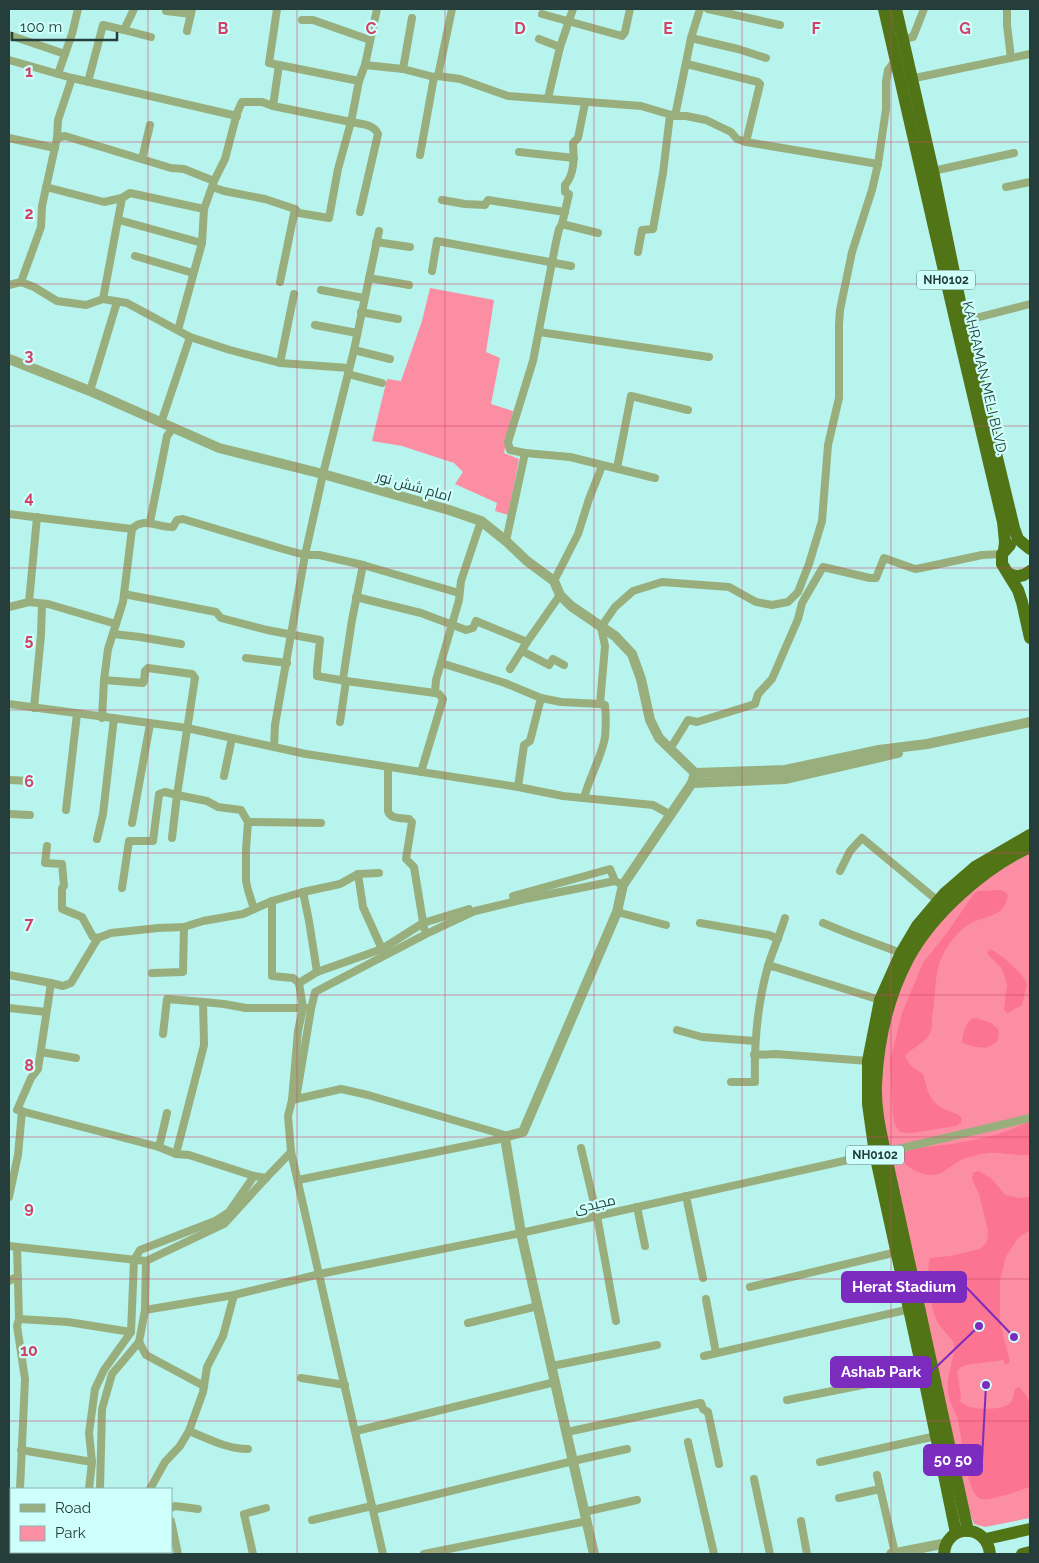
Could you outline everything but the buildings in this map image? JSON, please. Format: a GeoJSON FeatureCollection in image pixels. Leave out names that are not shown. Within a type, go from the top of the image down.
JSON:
{"type":"FeatureCollection","features":[{"type":"Feature","properties":{"kind":"highway","name":"KAHRAMAN MELI BLVD."},"geometry":{"type":"LineString","coordinates":[[884,9],[896,59],[906,80],[933,170],[960,322],[1014,528],[1018,539],[1028,547]]}},
{"type":"Feature","properties":{"kind":"highway","name":"KAHRAMAN MELI BLVD."},"geometry":{"type":"LineString","coordinates":[[896,9],[903,39],[906,80],[1003,522],[1006,542],[1003,553]]}},
{"type":"Feature","properties":{"kind":"highway","name":"NH0102"},"geometry":{"type":"LineString","coordinates":[[1028,547],[1013,544],[1003,553],[1002,564],[1018,590],[1030,638]]}},
{"type":"Feature","properties":{"kind":"highway"},"geometry":{"type":"LineString","coordinates":[[1008,573],[1017,576],[1027,574],[1030,571]]}},
{"type":"Feature","properties":{"kind":"highway","name":"NH0102"},"geometry":{"type":"LineString","coordinates":[[962,1532],[868,1104],[868,1061],[880,1000],[901,952],[917,926],[938,901],[975,867],[1030,835]]}},
{"type":"Feature","properties":{"kind":"highway","name":"NH0102"},"geometry":{"type":"LineString","coordinates":[[962,1532],[936,1436],[897,1252],[880,1153],[876,1084],[881,1038],[898,981],[908,958],[926,932],[951,903],[982,876],[1030,848]]}},
{"type":"Feature","properties":{"kind":"highway"},"geometry":{"type":"LineString","coordinates":[[986,1540],[1030,1529]]}},
{"type":"Feature","properties":{"kind":"highway"},"geometry":{"type":"LineString","coordinates":[[942,1551],[962,1532],[974,1532],[986,1540],[990,1554]]}},
{"type":"Feature","properties":{"kind":"highway"},"geometry":{"type":"LineString","coordinates":[[1022,1554],[1030,1552]]}},
{"type":"Feature","properties":{"kind":"street"},"geometry":{"type":"LineString","coordinates":[[58,74],[78,9]]}},
{"type":"Feature","properties":{"kind":"street"},"geometry":{"type":"LineString","coordinates":[[124,30],[134,9]]}},
{"type":"Feature","properties":{"kind":"street"},"geometry":{"type":"LineString","coordinates":[[277,9],[270,63],[359,81]]}},
{"type":"Feature","properties":{"kind":"street"},"geometry":{"type":"LineString","coordinates":[[57,138],[65,136],[171,168],[184,170],[224,191],[265,199],[295,208],[299,213],[330,218],[338,169],[351,122],[359,81],[365,65],[377,9]]}},
{"type":"Feature","properties":{"kind":"street"},"geometry":{"type":"LineString","coordinates":[[420,155],[452,9]]}},
{"type":"Feature","properties":{"kind":"street"},"geometry":{"type":"LineString","coordinates":[[548,98],[560,47],[573,9]]}},
{"type":"Feature","properties":{"kind":"street"},"geometry":{"type":"LineString","coordinates":[[542,14],[622,36],[625,32],[630,9]]}},
{"type":"Feature","properties":{"kind":"street"},"geometry":{"type":"LineString","coordinates":[[638,252],[642,229],[653,229],[673,116],[687,64],[691,38],[700,9]]}},
{"type":"Feature","properties":{"kind":"street"},"geometry":{"type":"LineString","coordinates":[[708,9],[780,24]]}},
{"type":"Feature","properties":{"kind":"street"},"geometry":{"type":"LineString","coordinates":[[903,39],[912,37],[924,9]]}},
{"type":"Feature","properties":{"kind":"street"},"geometry":{"type":"LineString","coordinates":[[1007,9],[1011,58]]}},
{"type":"Feature","properties":{"kind":"street"},"geometry":{"type":"LineString","coordinates":[[166,11],[192,12],[187,31]]}},
{"type":"Feature","properties":{"kind":"street"},"geometry":{"type":"LineString","coordinates":[[403,70],[412,18]]}},
{"type":"Feature","properties":{"kind":"street"},"geometry":{"type":"LineString","coordinates":[[302,20],[313,20],[370,40]]}},
{"type":"Feature","properties":{"kind":"street"},"geometry":{"type":"LineString","coordinates":[[88,82],[103,25],[151,37]]}},
{"type":"Feature","properties":{"kind":"street"},"geometry":{"type":"LineString","coordinates":[[9,35],[65,54]]}},
{"type":"Feature","properties":{"kind":"street"},"geometry":{"type":"LineString","coordinates":[[691,38],[766,58]]}},
{"type":"Feature","properties":{"kind":"street"},"geometry":{"type":"LineString","coordinates":[[539,39],[560,47]]}},
{"type":"Feature","properties":{"kind":"street"},"geometry":{"type":"LineString","coordinates":[[906,80],[1030,54]]}},
{"type":"Feature","properties":{"kind":"street"},"geometry":{"type":"LineString","coordinates":[[600,704],[605,646],[601,627],[615,607],[633,591],[662,582],[729,587],[756,602],[772,605],[788,602],[798,592],[822,521],[828,445],[839,398],[840,310],[852,252],[872,190],[878,164],[886,109],[888,70],[896,59]]}},
{"type":"Feature","properties":{"kind":"street"},"geometry":{"type":"LineString","coordinates":[[9,60],[88,82],[237,116]]}},
{"type":"Feature","properties":{"kind":"street"},"geometry":{"type":"LineString","coordinates":[[687,64],[760,84],[746,142]]}},
{"type":"Feature","properties":{"kind":"street"},"geometry":{"type":"LineString","coordinates":[[273,106],[279,65]]}},
{"type":"Feature","properties":{"kind":"street"},"geometry":{"type":"LineString","coordinates":[[365,65],[460,79],[508,96],[640,106],[673,116],[686,116],[706,120],[730,132],[737,139],[746,142],[878,164]]}},
{"type":"Feature","properties":{"kind":"street"},"geometry":{"type":"LineString","coordinates":[[21,282],[41,228],[42,206],[57,138],[58,120],[72,78]]}},
{"type":"Feature","properties":{"kind":"street"},"geometry":{"type":"LineString","coordinates":[[178,330],[202,242],[204,209],[225,159],[242,102],[262,102],[351,122],[376,130],[378,134],[360,212]]}},
{"type":"Feature","properties":{"kind":"street"},"geometry":{"type":"LineString","coordinates":[[585,103],[578,138],[573,143],[574,158],[570,180],[565,184],[565,192],[569,194],[562,224],[557,235],[533,361],[508,442],[510,450],[570,457],[655,478]]}},
{"type":"Feature","properties":{"kind":"street"},"geometry":{"type":"LineString","coordinates":[[142,159],[150,125]]}},
{"type":"Feature","properties":{"kind":"street"},"geometry":{"type":"LineString","coordinates":[[9,138],[55,148]]}},
{"type":"Feature","properties":{"kind":"street"},"geometry":{"type":"LineString","coordinates":[[519,152],[574,158]]}},
{"type":"Feature","properties":{"kind":"street"},"geometry":{"type":"LineString","coordinates":[[933,170],[1014,153]]}},
{"type":"Feature","properties":{"kind":"street"},"geometry":{"type":"LineString","coordinates":[[1006,187],[1030,182]]}},
{"type":"Feature","properties":{"kind":"street"},"geometry":{"type":"LineString","coordinates":[[46,186],[104,202],[122,198],[130,193],[204,209]]}},
{"type":"Feature","properties":{"kind":"street"},"geometry":{"type":"LineString","coordinates":[[103,299],[122,198]]}},
{"type":"Feature","properties":{"kind":"street"},"geometry":{"type":"LineString","coordinates":[[442,200],[485,205],[488,200],[565,212]]}},
{"type":"Feature","properties":{"kind":"street"},"geometry":{"type":"LineString","coordinates":[[280,282],[295,208]]}},
{"type":"Feature","properties":{"kind":"street"},"geometry":{"type":"LineString","coordinates":[[119,220],[202,242]]}},
{"type":"Feature","properties":{"kind":"street"},"geometry":{"type":"LineString","coordinates":[[562,224],[598,233]]}},
{"type":"Feature","properties":{"kind":"street"},"geometry":{"type":"LineString","coordinates":[[274,747],[275,725],[305,555],[354,350],[356,333],[379,231]]}},
{"type":"Feature","properties":{"kind":"street"},"geometry":{"type":"LineString","coordinates":[[432,271],[437,241],[571,266]]}},
{"type":"Feature","properties":{"kind":"street"},"geometry":{"type":"LineString","coordinates":[[376,242],[410,248]]}},
{"type":"Feature","properties":{"kind":"street"},"geometry":{"type":"LineString","coordinates":[[134,256],[193,273]]}},
{"type":"Feature","properties":{"kind":"street"},"geometry":{"type":"LineString","coordinates":[[368,278],[409,286]]}},
{"type":"Feature","properties":{"kind":"street"},"geometry":{"type":"LineString","coordinates":[[9,285],[21,282],[34,287],[57,301],[86,305],[103,299],[127,303],[190,337],[230,350],[280,363],[348,371],[382,383]]}},
{"type":"Feature","properties":{"kind":"street"},"geometry":{"type":"LineString","coordinates":[[321,290],[364,298]]}},
{"type":"Feature","properties":{"kind":"street"},"geometry":{"type":"LineString","coordinates":[[280,363],[294,294]]}},
{"type":"Feature","properties":{"kind":"street"},"geometry":{"type":"LineString","coordinates":[[90,392],[117,302]]}},
{"type":"Feature","properties":{"kind":"street"},"geometry":{"type":"LineString","coordinates":[[960,322],[1030,304]]}},
{"type":"Feature","properties":{"kind":"street"},"geometry":{"type":"LineString","coordinates":[[361,312],[398,319]]}},
{"type":"Feature","properties":{"kind":"street"},"geometry":{"type":"LineString","coordinates":[[315,325],[356,333]]}},
{"type":"Feature","properties":{"kind":"street"},"geometry":{"type":"LineString","coordinates":[[539,332],[709,357]]}},
{"type":"Feature","properties":{"kind":"street"},"geometry":{"type":"LineString","coordinates":[[161,423],[190,337]]}},
{"type":"Feature","properties":{"kind":"street"},"geometry":{"type":"LineString","coordinates":[[354,350],[390,359]]}},
{"type":"Feature","properties":{"kind":"street","name":"امام شش نور"},"geometry":{"type":"LineString","coordinates":[[9,359],[219,448],[323,474],[481,521],[527,561],[554,581]]}},
{"type":"Feature","properties":{"kind":"street"},"geometry":{"type":"LineString","coordinates":[[617,468],[631,396],[688,410]]}},
{"type":"Feature","properties":{"kind":"street"},"geometry":{"type":"LineString","coordinates":[[150,522],[167,436],[174,428]]}},
{"type":"Feature","properties":{"kind":"street"},"geometry":{"type":"LineString","coordinates":[[506,541],[525,453]]}},
{"type":"Feature","properties":{"kind":"street"},"geometry":{"type":"LineString","coordinates":[[602,466],[578,534],[554,581],[560,595],[571,606],[616,636],[632,654],[641,679],[650,720],[659,738],[694,778],[786,780],[882,758],[927,744],[1030,722]]}},
{"type":"Feature","properties":{"kind":"street"},"geometry":{"type":"LineString","coordinates":[[9,514],[132,529],[140,523],[150,522],[173,527],[177,520],[183,519],[305,555],[319,555],[363,565],[459,593]]}},
{"type":"Feature","properties":{"kind":"street"},"geometry":{"type":"LineString","coordinates":[[30,602],[37,517]]}},
{"type":"Feature","properties":{"kind":"street"},"geometry":{"type":"LineString","coordinates":[[435,693],[436,680],[459,600],[461,581],[481,521]]}},
{"type":"Feature","properties":{"kind":"street"},"geometry":{"type":"LineString","coordinates":[[102,718],[108,648],[123,602],[132,529]]}},
{"type":"Feature","properties":{"kind":"street"},"geometry":{"type":"LineString","coordinates":[[809,564],[876,578],[884,558],[915,569],[982,555],[1003,553]]}},
{"type":"Feature","properties":{"kind":"street"},"geometry":{"type":"LineString","coordinates":[[340,722],[346,681],[343,678],[363,565]]}},
{"type":"Feature","properties":{"kind":"street"},"geometry":{"type":"LineString","coordinates":[[670,749],[688,720],[697,722],[755,704],[758,694],[772,679],[798,619],[802,603],[823,567]]}},
{"type":"Feature","properties":{"kind":"street"},"geometry":{"type":"LineString","coordinates":[[124,594],[216,612],[221,618],[320,640],[317,676],[439,694],[443,699],[421,772]]}},
{"type":"Feature","properties":{"kind":"street"},"geometry":{"type":"LineString","coordinates":[[510,669],[560,595]]}},
{"type":"Feature","properties":{"kind":"street"},"geometry":{"type":"LineString","coordinates":[[356,598],[421,613],[466,630],[473,628],[476,621],[527,642]]}},
{"type":"Feature","properties":{"kind":"street"},"geometry":{"type":"LineString","coordinates":[[9,607],[30,602],[48,604],[116,624]]}},
{"type":"Feature","properties":{"kind":"street"},"geometry":{"type":"LineString","coordinates":[[34,708],[42,604]]}},
{"type":"Feature","properties":{"kind":"street"},"geometry":{"type":"LineString","coordinates":[[113,634],[181,644]]}},
{"type":"Feature","properties":{"kind":"street"},"geometry":{"type":"LineString","coordinates":[[522,651],[549,665],[553,659],[564,664]]}},
{"type":"Feature","properties":{"kind":"street"},"geometry":{"type":"LineString","coordinates":[[246,658],[287,663]]}},
{"type":"Feature","properties":{"kind":"street"},"geometry":{"type":"LineString","coordinates":[[441,663],[505,683],[541,698],[562,702],[605,705],[604,738],[584,798]]}},
{"type":"Feature","properties":{"kind":"street"},"geometry":{"type":"LineString","coordinates":[[104,680],[143,683],[145,671],[148,668],[192,674],[195,678],[172,838]]}},
{"type":"Feature","properties":{"kind":"street"},"geometry":{"type":"LineString","coordinates":[[518,787],[524,745],[530,741],[541,698]]}},
{"type":"Feature","properties":{"kind":"street"},"geometry":{"type":"LineString","coordinates":[[9,704],[187,728],[306,754],[540,792],[653,805],[671,815]]}},
{"type":"Feature","properties":{"kind":"street"},"geometry":{"type":"LineString","coordinates":[[66,810],[77,714]]}},
{"type":"Feature","properties":{"kind":"street"},"geometry":{"type":"LineString","coordinates":[[97,839],[103,814],[114,718]]}},
{"type":"Feature","properties":{"kind":"street"},"geometry":{"type":"LineString","coordinates":[[132,823],[150,724]]}},
{"type":"Feature","properties":{"kind":"street"},"geometry":{"type":"LineString","coordinates":[[224,776],[232,738]]}},
{"type":"Feature","properties":{"kind":"street"},"geometry":{"type":"LineString","coordinates":[[388,767],[389,814],[408,819],[412,822],[406,859],[414,867],[426,934]]}},
{"type":"Feature","properties":{"kind":"street"},"geometry":{"type":"LineString","coordinates":[[298,1180],[507,1137],[523,1132],[617,912],[619,883],[671,815],[694,778]]}},
{"type":"Feature","properties":{"kind":"street"},"geometry":{"type":"LineString","coordinates":[[9,780],[30,781]]}},
{"type":"Feature","properties":{"kind":"street"},"geometry":{"type":"LineString","coordinates":[[122,888],[128,841],[153,841],[159,794],[165,792],[207,801],[218,807],[241,810],[248,822],[246,881],[254,909]]}},
{"type":"Feature","properties":{"kind":"street"},"geometry":{"type":"LineString","coordinates":[[9,814],[30,815]]}},
{"type":"Feature","properties":{"kind":"street"},"geometry":{"type":"LineString","coordinates":[[248,822],[321,822]]}},
{"type":"Feature","properties":{"kind":"street"},"geometry":{"type":"LineString","coordinates":[[840,871],[850,851],[862,838],[938,901]]}},
{"type":"Feature","properties":{"kind":"street"},"geometry":{"type":"LineString","coordinates":[[47,846],[45,863],[62,864],[64,886],[62,888],[62,909],[82,917],[93,936],[98,938]]}},
{"type":"Feature","properties":{"kind":"street"},"geometry":{"type":"LineString","coordinates":[[299,983],[317,972],[382,949],[423,923],[610,869],[619,883]]}},
{"type":"Feature","properties":{"kind":"street"},"geometry":{"type":"LineString","coordinates":[[9,976],[63,986],[71,984],[98,938],[111,933],[184,927],[203,921],[243,914],[272,901],[340,884],[358,874],[379,873]]}},
{"type":"Feature","properties":{"kind":"street"},"geometry":{"type":"LineString","coordinates":[[358,874],[363,908],[382,949]]}},
{"type":"Feature","properties":{"kind":"street"},"geometry":{"type":"LineString","coordinates":[[290,1136],[298,1031],[315,992],[426,934],[475,911],[525,898],[619,883]]}},
{"type":"Feature","properties":{"kind":"street"},"geometry":{"type":"LineString","coordinates":[[302,892],[309,921],[317,972]]}},
{"type":"Feature","properties":{"kind":"street"},"geometry":{"type":"LineString","coordinates":[[272,901],[272,976],[293,978],[299,983],[307,1008]]}},
{"type":"Feature","properties":{"kind":"street"},"geometry":{"type":"LineString","coordinates":[[617,912],[666,925]]}},
{"type":"Feature","properties":{"kind":"street"},"geometry":{"type":"LineString","coordinates":[[731,1082],[755,1082],[754,1055],[759,1011],[768,966],[785,918]]}},
{"type":"Feature","properties":{"kind":"street"},"geometry":{"type":"LineString","coordinates":[[700,922],[769,935],[778,939]]}},
{"type":"Feature","properties":{"kind":"street"},"geometry":{"type":"LineString","coordinates":[[823,923],[901,952]]}},
{"type":"Feature","properties":{"kind":"street"},"geometry":{"type":"LineString","coordinates":[[152,973],[183,972],[184,927]]}},
{"type":"Feature","properties":{"kind":"street"},"geometry":{"type":"LineString","coordinates":[[768,966],[880,1000]]}},
{"type":"Feature","properties":{"kind":"street"},"geometry":{"type":"LineString","coordinates":[[9,1197],[18,1155],[20,1111],[31,1078],[38,1069],[51,983]]}},
{"type":"Feature","properties":{"kind":"street"},"geometry":{"type":"LineString","coordinates":[[163,1034],[168,999],[246,1008],[307,1008]]}},
{"type":"Feature","properties":{"kind":"street"},"geometry":{"type":"LineString","coordinates":[[176,1154],[204,1045],[203,1002]]}},
{"type":"Feature","properties":{"kind":"street"},"geometry":{"type":"LineString","coordinates":[[9,1008],[46,1012]]}},
{"type":"Feature","properties":{"kind":"street"},"geometry":{"type":"LineString","coordinates":[[677,1030],[702,1037],[755,1040]]}},
{"type":"Feature","properties":{"kind":"street"},"geometry":{"type":"LineString","coordinates":[[41,1052],[76,1058]]}},
{"type":"Feature","properties":{"kind":"street"},"geometry":{"type":"LineString","coordinates":[[754,1055],[776,1054],[868,1061]]}},
{"type":"Feature","properties":{"kind":"street"},"geometry":{"type":"LineString","coordinates":[[383,1554],[291,1152],[287,1113],[294,1100],[341,1089],[368,1095],[507,1137]]}},
{"type":"Feature","properties":{"kind":"street"},"geometry":{"type":"LineString","coordinates":[[9,1109],[159,1147],[176,1154],[189,1155],[254,1176],[266,1178]]}},
{"type":"Feature","properties":{"kind":"street"},"geometry":{"type":"LineString","coordinates":[[159,1147],[168,1112]]}},
{"type":"Feature","properties":{"kind":"street","name":"مجیدی"},"geometry":{"type":"LineString","coordinates":[[145,1310],[234,1294],[320,1274],[521,1233],[1030,1118]]}},
{"type":"Feature","properties":{"kind":"street"},"geometry":{"type":"LineString","coordinates":[[507,1137],[521,1233],[594,1554]]}},
{"type":"Feature","properties":{"kind":"street"},"geometry":{"type":"LineString","coordinates":[[581,1148],[597,1216],[616,1321]]}},
{"type":"Feature","properties":{"kind":"street"},"geometry":{"type":"LineString","coordinates":[[20,1488],[25,1379],[17,1326],[19,1319],[18,1276],[13,1247],[146,1262],[224,1224],[291,1152]]}},
{"type":"Feature","properties":{"kind":"street"},"geometry":{"type":"LineString","coordinates":[[9,1154],[18,1155]]}},
{"type":"Feature","properties":{"kind":"street"},"geometry":{"type":"LineString","coordinates":[[89,1488],[92,1462],[89,1433],[95,1389],[104,1370],[131,1332],[134,1260],[140,1250],[215,1222],[230,1212],[254,1176]]}},
{"type":"Feature","properties":{"kind":"street"},"geometry":{"type":"LineString","coordinates":[[686,1196],[703,1278]]}},
{"type":"Feature","properties":{"kind":"street"},"geometry":{"type":"LineString","coordinates":[[637,1207],[645,1246]]}},
{"type":"Feature","properties":{"kind":"street"},"geometry":{"type":"LineString","coordinates":[[750,1287],[897,1252]]}},
{"type":"Feature","properties":{"kind":"street"},"geometry":{"type":"LineString","coordinates":[[100,1488],[102,1409],[112,1374],[139,1342],[145,1310],[146,1262]]}},
{"type":"Feature","properties":{"kind":"street"},"geometry":{"type":"LineString","coordinates":[[9,1281],[18,1276]]}},
{"type":"Feature","properties":{"kind":"street"},"geometry":{"type":"LineString","coordinates":[[151,1488],[165,1462],[180,1446],[189,1431],[203,1392],[207,1367],[223,1336],[234,1294]]}},
{"type":"Feature","properties":{"kind":"street"},"geometry":{"type":"LineString","coordinates":[[706,1299],[716,1353]]}},
{"type":"Feature","properties":{"kind":"street"},"geometry":{"type":"LineString","coordinates":[[468,1323],[538,1306]]}},
{"type":"Feature","properties":{"kind":"street"},"geometry":{"type":"LineString","coordinates":[[704,1356],[910,1308]]}},
{"type":"Feature","properties":{"kind":"street"},"geometry":{"type":"LineString","coordinates":[[19,1319],[68,1322],[131,1332]]}},
{"type":"Feature","properties":{"kind":"street"},"geometry":{"type":"LineString","coordinates":[[139,1342],[146,1356],[204,1386]]}},
{"type":"Feature","properties":{"kind":"street"},"geometry":{"type":"LineString","coordinates":[[552,1366],[657,1345]]}},
{"type":"Feature","properties":{"kind":"street"},"geometry":{"type":"LineString","coordinates":[[787,1400],[924,1373]]}},
{"type":"Feature","properties":{"kind":"street"},"geometry":{"type":"LineString","coordinates":[[301,1378],[345,1384]]}},
{"type":"Feature","properties":{"kind":"street"},"geometry":{"type":"LineString","coordinates":[[356,1431],[555,1382]]}},
{"type":"Feature","properties":{"kind":"street"},"geometry":{"type":"LineString","coordinates":[[567,1432],[701,1403],[703,1409],[708,1412],[719,1464]]}},
{"type":"Feature","properties":{"kind":"street"},"geometry":{"type":"LineString","coordinates":[[189,1431],[221,1445],[248,1449]]}},
{"type":"Feature","properties":{"kind":"street"},"geometry":{"type":"LineString","coordinates":[[820,1462],[936,1436]]}},
{"type":"Feature","properties":{"kind":"street"},"geometry":{"type":"LineString","coordinates":[[688,1442],[714,1554]]}},
{"type":"Feature","properties":{"kind":"street"},"geometry":{"type":"LineString","coordinates":[[312,1520],[373,1508],[627,1449]]}},
{"type":"Feature","properties":{"kind":"street"},"geometry":{"type":"LineString","coordinates":[[21,1450],[92,1462]]}},
{"type":"Feature","properties":{"kind":"street"},"geometry":{"type":"LineString","coordinates":[[877,1475],[893,1554],[942,1551]]}},
{"type":"Feature","properties":{"kind":"street"},"geometry":{"type":"LineString","coordinates":[[754,1479],[770,1554]]}},
{"type":"Feature","properties":{"kind":"street"},"geometry":{"type":"LineString","coordinates":[[839,1498],[880,1489]]}},
{"type":"Feature","properties":{"kind":"street"},"geometry":{"type":"LineString","coordinates":[[424,1554],[585,1516],[637,1500]]}},
{"type":"Feature","properties":{"kind":"street"},"geometry":{"type":"LineString","coordinates":[[172,1508],[175,1506],[198,1509]]}},
{"type":"Feature","properties":{"kind":"street"},"geometry":{"type":"LineString","coordinates":[[253,1554],[244,1514],[266,1508]]}},
{"type":"Feature","properties":{"kind":"street"},"geometry":{"type":"LineString","coordinates":[[802,1522],[808,1554]]}},
{"type":"Feature","properties":{"kind":"street"},"geometry":{"type":"LineString","coordinates":[[172,1526],[178,1554]]}},
{"type":"Feature","properties":{"kind":"green space"},"geometry":{"type":"Polygon","coordinates":[[[430,288],[494,300],[486,352],[500,358],[491,404],[513,411],[504,453],[519,459],[508,515],[495,511],[497,503],[455,484],[463,472],[454,463],[402,446],[372,441],[387,379],[401,381],[422,321],[430,288]]]}},
{"type":"Feature","properties":{"kind":"green space"},"geometry":{"type":"Polygon","coordinates":[[[1030,853],[1030,1518],[985,1527],[974,1524],[970,1513],[880,1114],[880,1054],[903,975],[938,921],[982,880],[1030,853]]]}},
{"type":"Feature","properties":{"kind":"shaded area"},"geometry":{"type":"Polygon","coordinates":[[[977,891],[1004,891],[1008,895],[1002,909],[998,913],[964,928],[947,948],[942,957],[937,976],[931,1031],[925,1040],[905,1056],[910,1065],[923,1074],[929,1094],[934,1102],[938,1106],[960,1116],[962,1118],[961,1123],[956,1126],[911,1133],[900,1132],[895,1125],[893,1115],[890,1061],[902,1013],[923,963],[973,895],[977,891]]]}},
{"type":"Feature","properties":{"kind":"shaded area"},"geometry":{"type":"Polygon","coordinates":[[[990,949],[1011,964],[1027,984],[1022,1005],[1008,1013],[1004,1010],[1007,984],[1002,969],[987,953],[990,949]]]}},
{"type":"Feature","properties":{"kind":"shaded area"},"geometry":{"type":"Polygon","coordinates":[[[976,1018],[991,1023],[999,1030],[998,1040],[994,1044],[981,1048],[962,1043],[967,1024],[971,1019],[976,1018]]]}},
{"type":"Feature","properties":{"kind":"shaded area"},"geometry":{"type":"Polygon","coordinates":[[[1030,1122],[1030,1154],[1027,1155],[981,1154],[961,1160],[935,1175],[918,1172],[899,1158],[903,1154],[916,1149],[977,1139],[1001,1133],[1030,1122]]]}},
{"type":"Feature","properties":{"kind":"shaded area"},"geometry":{"type":"Polygon","coordinates":[[[978,1171],[992,1179],[1005,1195],[1020,1198],[1030,1197],[1030,1230],[1018,1238],[1006,1256],[1000,1280],[1000,1322],[1010,1362],[1006,1365],[1003,1360],[966,1365],[957,1371],[960,1401],[969,1407],[991,1409],[1005,1406],[1011,1403],[1015,1389],[1019,1387],[1026,1395],[1030,1404],[1030,1487],[986,1499],[976,1495],[968,1476],[959,1425],[948,1392],[948,1379],[954,1343],[937,1321],[932,1307],[929,1280],[930,1258],[950,1256],[980,1249],[987,1242],[988,1231],[979,1194],[972,1179],[973,1173],[978,1171]]]}},
{"type":"Feature","properties":{"kind":"place","name":"Ashab Park"},"geometry":{"type":"Point","coordinates":[979,1326]}},
{"type":"Feature","properties":{"kind":"place","name":"Herat Stadium"},"geometry":{"type":"Point","coordinates":[1014,1337]}},
{"type":"Feature","properties":{"kind":"place","name":"50 50"},"geometry":{"type":"Point","coordinates":[986,1385]}}]}
